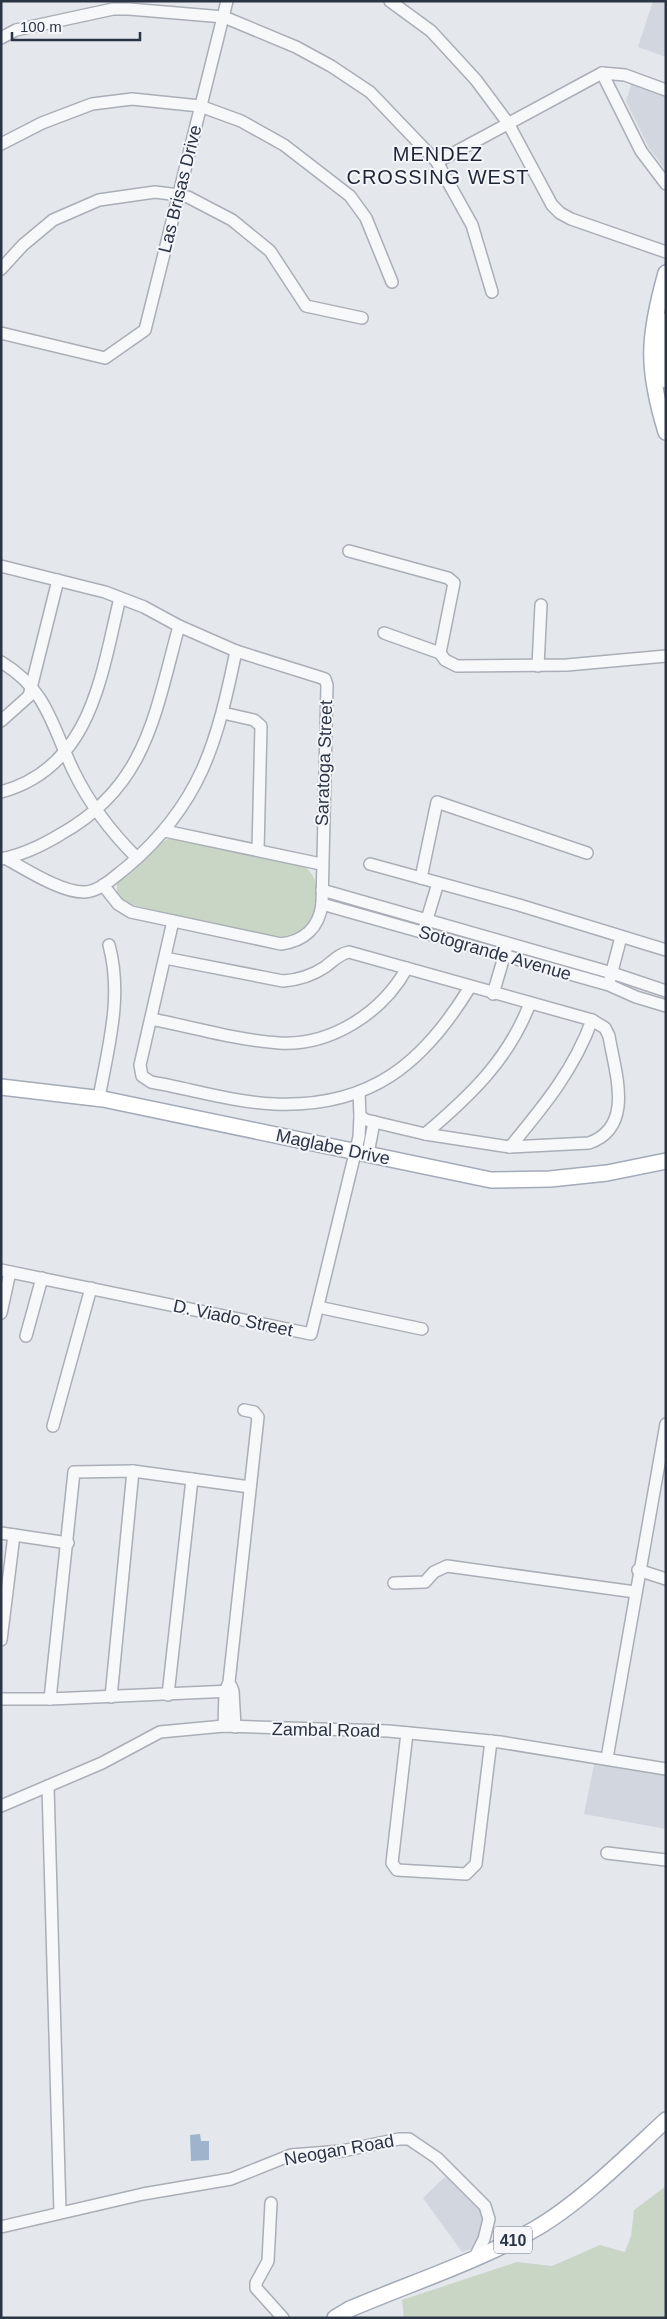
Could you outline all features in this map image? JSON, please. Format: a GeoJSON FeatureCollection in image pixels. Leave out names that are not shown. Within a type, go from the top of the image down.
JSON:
{"type":"FeatureCollection","features":[{"type":"Feature","properties":{"kind":"main road"},"geometry":{"type":"LineString","coordinates":[[666,273],[652,325],[650,362],[653,385],[666,432]]}},
{"type":"Feature","properties":{"kind":"main road"},"geometry":{"type":"LineString","coordinates":[[666,321],[666,380]]}},
{"type":"Feature","properties":{"kind":"main road","name":"Maglabe Drive"},"geometry":{"type":"LineString","coordinates":[[1,1087],[98,1098],[491,1180],[550,1179],[607,1172],[666,1161]]}},
{"type":"Feature","properties":{"kind":"main road","name":"410"},"geometry":{"type":"LineString","coordinates":[[335,2318],[350,2309],[475,2257],[535,2229],[563,2210],[666,2120]]}},
{"type":"Feature","properties":{"kind":"street","name":"Las Brisas Drive"},"geometry":{"type":"LineString","coordinates":[[1,333],[105,358],[145,330],[227,1]]}},
{"type":"Feature","properties":{"kind":"street"},"geometry":{"type":"LineString","coordinates":[[390,1],[440,40],[476,80],[508,123],[548,198],[557,211],[571,219],[666,252]]}},
{"type":"Feature","properties":{"kind":"street"},"geometry":{"type":"LineString","coordinates":[[1,38],[16,30],[113,9],[224,17],[296,47],[331,66],[370,92],[437,162],[472,226],[492,292]]}},
{"type":"Feature","properties":{"kind":"street"},"geometry":{"type":"LineString","coordinates":[[437,162],[602,73],[625,75],[666,90]]}},
{"type":"Feature","properties":{"kind":"street"},"geometry":{"type":"LineString","coordinates":[[602,73],[638,146],[653,170],[666,184]]}},
{"type":"Feature","properties":{"kind":"street"},"geometry":{"type":"LineString","coordinates":[[1,144],[42,123],[92,104],[132,99],[200,106],[241,121],[284,145],[350,196],[366,218],[392,282]]}},
{"type":"Feature","properties":{"kind":"street"},"geometry":{"type":"LineString","coordinates":[[1,270],[23,245],[53,220],[99,200],[155,192],[188,196],[232,220],[270,251],[306,306],[362,318]]}},
{"type":"Feature","properties":{"kind":"street"},"geometry":{"type":"LineString","coordinates":[[349,551],[442,576],[454,583],[440,653]]}},
{"type":"Feature","properties":{"kind":"street","name":"Saratoga Street"},"geometry":{"type":"LineString","coordinates":[[1,566],[120,598],[144,607],[179,626],[236,651],[325,679],[327,685],[321,864],[322,904],[317,922],[310,932],[301,939],[281,944],[173,921],[124,909],[103,885]]}},
{"type":"Feature","properties":{"kind":"street"},"geometry":{"type":"LineString","coordinates":[[1,721],[29,696],[58,580]]}},
{"type":"Feature","properties":{"kind":"street"},"geometry":{"type":"LineString","coordinates":[[1,792],[38,774],[65,753],[85,723],[91,708],[120,598]]}},
{"type":"Feature","properties":{"kind":"street"},"geometry":{"type":"LineString","coordinates":[[538,666],[541,605]]}},
{"type":"Feature","properties":{"kind":"street"},"geometry":{"type":"LineString","coordinates":[[3,858],[53,839],[96,812],[129,773],[156,716],[179,626]]}},
{"type":"Feature","properties":{"kind":"street"},"geometry":{"type":"LineString","coordinates":[[384,633],[440,653],[445,660],[457,666],[538,666],[666,656]]}},
{"type":"Feature","properties":{"kind":"street"},"geometry":{"type":"LineString","coordinates":[[3,858],[65,889],[75,892],[87,892],[103,885],[137,858],[165,831],[182,809],[198,782],[223,713],[236,651]]}},
{"type":"Feature","properties":{"kind":"street"},"geometry":{"type":"LineString","coordinates":[[1,662],[24,678],[48,709],[65,753],[96,812],[137,858]]}},
{"type":"Feature","properties":{"kind":"street"},"geometry":{"type":"LineString","coordinates":[[223,713],[254,720],[261,726],[258,850]]}},
{"type":"Feature","properties":{"kind":"street"},"geometry":{"type":"LineString","coordinates":[[421,878],[437,802],[587,853]]}},
{"type":"Feature","properties":{"kind":"street"},"geometry":{"type":"LineString","coordinates":[[165,831],[321,864]]}},
{"type":"Feature","properties":{"kind":"street"},"geometry":{"type":"LineString","coordinates":[[370,864],[666,950]]}},
{"type":"Feature","properties":{"kind":"street"},"geometry":{"type":"LineString","coordinates":[[425,927],[438,883]]}},
{"type":"Feature","properties":{"kind":"street","name":"Sotogrande Avenue"},"geometry":{"type":"LineString","coordinates":[[322,890],[425,927]]}},
{"type":"Feature","properties":{"kind":"street","name":"Sotogrande Avenue"},"geometry":{"type":"LineString","coordinates":[[322,904],[425,927],[610,979],[666,991]]}},
{"type":"Feature","properties":{"kind":"street"},"geometry":{"type":"LineString","coordinates":[[173,921],[140,1071],[142,1076],[151,1082],[274,1104],[316,1101],[359,1093],[399,1071],[415,1058],[446,1025],[470,987]]}},
{"type":"Feature","properties":{"kind":"street"},"geometry":{"type":"LineString","coordinates":[[610,979],[621,937]]}},
{"type":"Feature","properties":{"kind":"street"},"geometry":{"type":"LineString","coordinates":[[98,1098],[115,1013],[115,967],[110,945]]}},
{"type":"Feature","properties":{"kind":"street"},"geometry":{"type":"LineString","coordinates":[[165,958],[283,981],[296,980],[316,972],[343,947],[360,954],[493,994],[592,1020],[605,1028],[609,1036],[618,1098],[615,1122],[609,1132],[600,1139],[589,1143],[510,1147],[425,1134],[374,1122],[360,1116]]}},
{"type":"Feature","properties":{"kind":"street"},"geometry":{"type":"LineString","coordinates":[[493,994],[506,950]]}},
{"type":"Feature","properties":{"kind":"street"},"geometry":{"type":"LineString","coordinates":[[151,1019],[260,1041],[298,1042],[321,1037],[365,1016],[396,986],[407,968]]}},
{"type":"Feature","properties":{"kind":"street","name":"Sotogrande Avenue"},"geometry":{"type":"LineString","coordinates":[[610,979],[646,1000],[666,1006]]}},
{"type":"Feature","properties":{"kind":"street"},"geometry":{"type":"LineString","coordinates":[[646,1000],[650,987]]}},
{"type":"Feature","properties":{"kind":"street"},"geometry":{"type":"LineString","coordinates":[[425,1134],[483,1082],[513,1040],[530,1003]]}},
{"type":"Feature","properties":{"kind":"street"},"geometry":{"type":"LineString","coordinates":[[510,1147],[567,1074],[592,1020]]}},
{"type":"Feature","properties":{"kind":"street"},"geometry":{"type":"LineString","coordinates":[[359,1093],[360,1116],[358,1137],[361,1153]]}},
{"type":"Feature","properties":{"kind":"street"},"geometry":{"type":"LineString","coordinates":[[361,1153],[374,1122]]}},
{"type":"Feature","properties":{"kind":"street","name":"D. Viado Street"},"geometry":{"type":"LineString","coordinates":[[6,1271],[309,1334],[313,1331],[361,1153]]}},
{"type":"Feature","properties":{"kind":"street"},"geometry":{"type":"LineString","coordinates":[[1,1314],[6,1271]]}},
{"type":"Feature","properties":{"kind":"street"},"geometry":{"type":"LineString","coordinates":[[26,1336],[42,1278]]}},
{"type":"Feature","properties":{"kind":"street"},"geometry":{"type":"LineString","coordinates":[[53,1426],[91,1288]]}},
{"type":"Feature","properties":{"kind":"street"},"geometry":{"type":"LineString","coordinates":[[318,1307],[422,1329]]}},
{"type":"Feature","properties":{"kind":"street"},"geometry":{"type":"LineString","coordinates":[[230,1726],[229,1689],[258,1418],[254,1412],[244,1410]]}},
{"type":"Feature","properties":{"kind":"street"},"geometry":{"type":"LineString","coordinates":[[607,1758],[638,1570],[666,1424]]}},
{"type":"Feature","properties":{"kind":"street"},"geometry":{"type":"LineString","coordinates":[[50,1699],[74,1472],[133,1471],[250,1487]]}},
{"type":"Feature","properties":{"kind":"street"},"geometry":{"type":"LineString","coordinates":[[110,1697],[133,1471]]}},
{"type":"Feature","properties":{"kind":"street"},"geometry":{"type":"LineString","coordinates":[[168,1695],[192,1479]]}},
{"type":"Feature","properties":{"kind":"street"},"geometry":{"type":"LineString","coordinates":[[1,1533],[68,1543]]}},
{"type":"Feature","properties":{"kind":"street"},"geometry":{"type":"LineString","coordinates":[[1,1640],[14,1535]]}},
{"type":"Feature","properties":{"kind":"street"},"geometry":{"type":"LineString","coordinates":[[394,1583],[425,1582],[434,1572],[447,1566],[635,1592]]}},
{"type":"Feature","properties":{"kind":"street"},"geometry":{"type":"LineString","coordinates":[[638,1570],[666,1579]]}},
{"type":"Feature","properties":{"kind":"street"},"geometry":{"type":"LineString","coordinates":[[1,1699],[168,1695],[229,1689]]}},
{"type":"Feature","properties":{"kind":"street","name":"Zambal Road"},"geometry":{"type":"LineString","coordinates":[[1,1806],[102,1763],[160,1732],[230,1726],[407,1733],[491,1741],[607,1758],[666,1769]]}},
{"type":"Feature","properties":{"kind":"street"},"geometry":{"type":"LineString","coordinates":[[407,1733],[392,1863],[396,1870],[466,1874],[476,1864],[491,1741]]}},
{"type":"Feature","properties":{"kind":"street"},"geometry":{"type":"LineString","coordinates":[[48,1786],[60,2212]]}},
{"type":"Feature","properties":{"kind":"street"},"geometry":{"type":"LineString","coordinates":[[608,1853],[666,1860]]}},
{"type":"Feature","properties":{"kind":"street","name":"Neogan Road"},"geometry":{"type":"LineString","coordinates":[[1,2227],[143,2194],[231,2179],[291,2154],[342,2151],[399,2139],[409,2139],[437,2158],[485,2206],[489,2219],[484,2239],[475,2257]]}},
{"type":"Feature","properties":{"kind":"street"},"geometry":{"type":"LineString","coordinates":[[271,2203],[268,2261],[256,2283],[256,2288],[283,2318]]}},
{"type":"Feature","properties":{"kind":"shaded area"},"geometry":{"type":"Polygon","coordinates":[[[653,1],[666,1],[666,57],[638,47],[653,1]]]}},
{"type":"Feature","properties":{"kind":"shaded area"},"geometry":{"type":"Polygon","coordinates":[[[633,79],[666,89],[666,170],[649,148],[626,101],[633,79]]]}},
{"type":"Feature","properties":{"kind":"shaded area"},"geometry":{"type":"Polygon","coordinates":[[[595,1760],[658,1772],[666,1776],[666,1829],[584,1814],[595,1760]]]}},
{"type":"Feature","properties":{"kind":"shaded area"},"geometry":{"type":"Polygon","coordinates":[[[449,2173],[484,2210],[485,2218],[476,2247],[462,2252],[423,2198],[449,2173]]]}},
{"type":"Feature","properties":{"kind":"green space"},"geometry":{"type":"Polygon","coordinates":[[[170,838],[303,865],[312,875],[317,886],[318,899],[315,911],[309,922],[300,931],[289,937],[276,939],[125,903],[117,894],[117,884],[158,844],[170,838]]]}},
{"type":"Feature","properties":{"kind":"green space"},"geometry":{"type":"Polygon","coordinates":[[[666,2186],[666,2318],[404,2318],[402,2300],[517,2262],[552,2266],[600,2245],[625,2252],[631,2236],[634,2210],[666,2186]]]}},
{"type":"Feature","properties":{"kind":"water"},"geometry":{"type":"Polygon","coordinates":[[[200,2134],[201,2141],[209,2141],[209,2160],[191,2161],[190,2135],[200,2134]]]}},
{"type":"Feature","properties":{"kind":"district","name":"MENDEZ CROSSING WEST"},"geometry":{"type":"Point","coordinates":[438,166]}}]}
